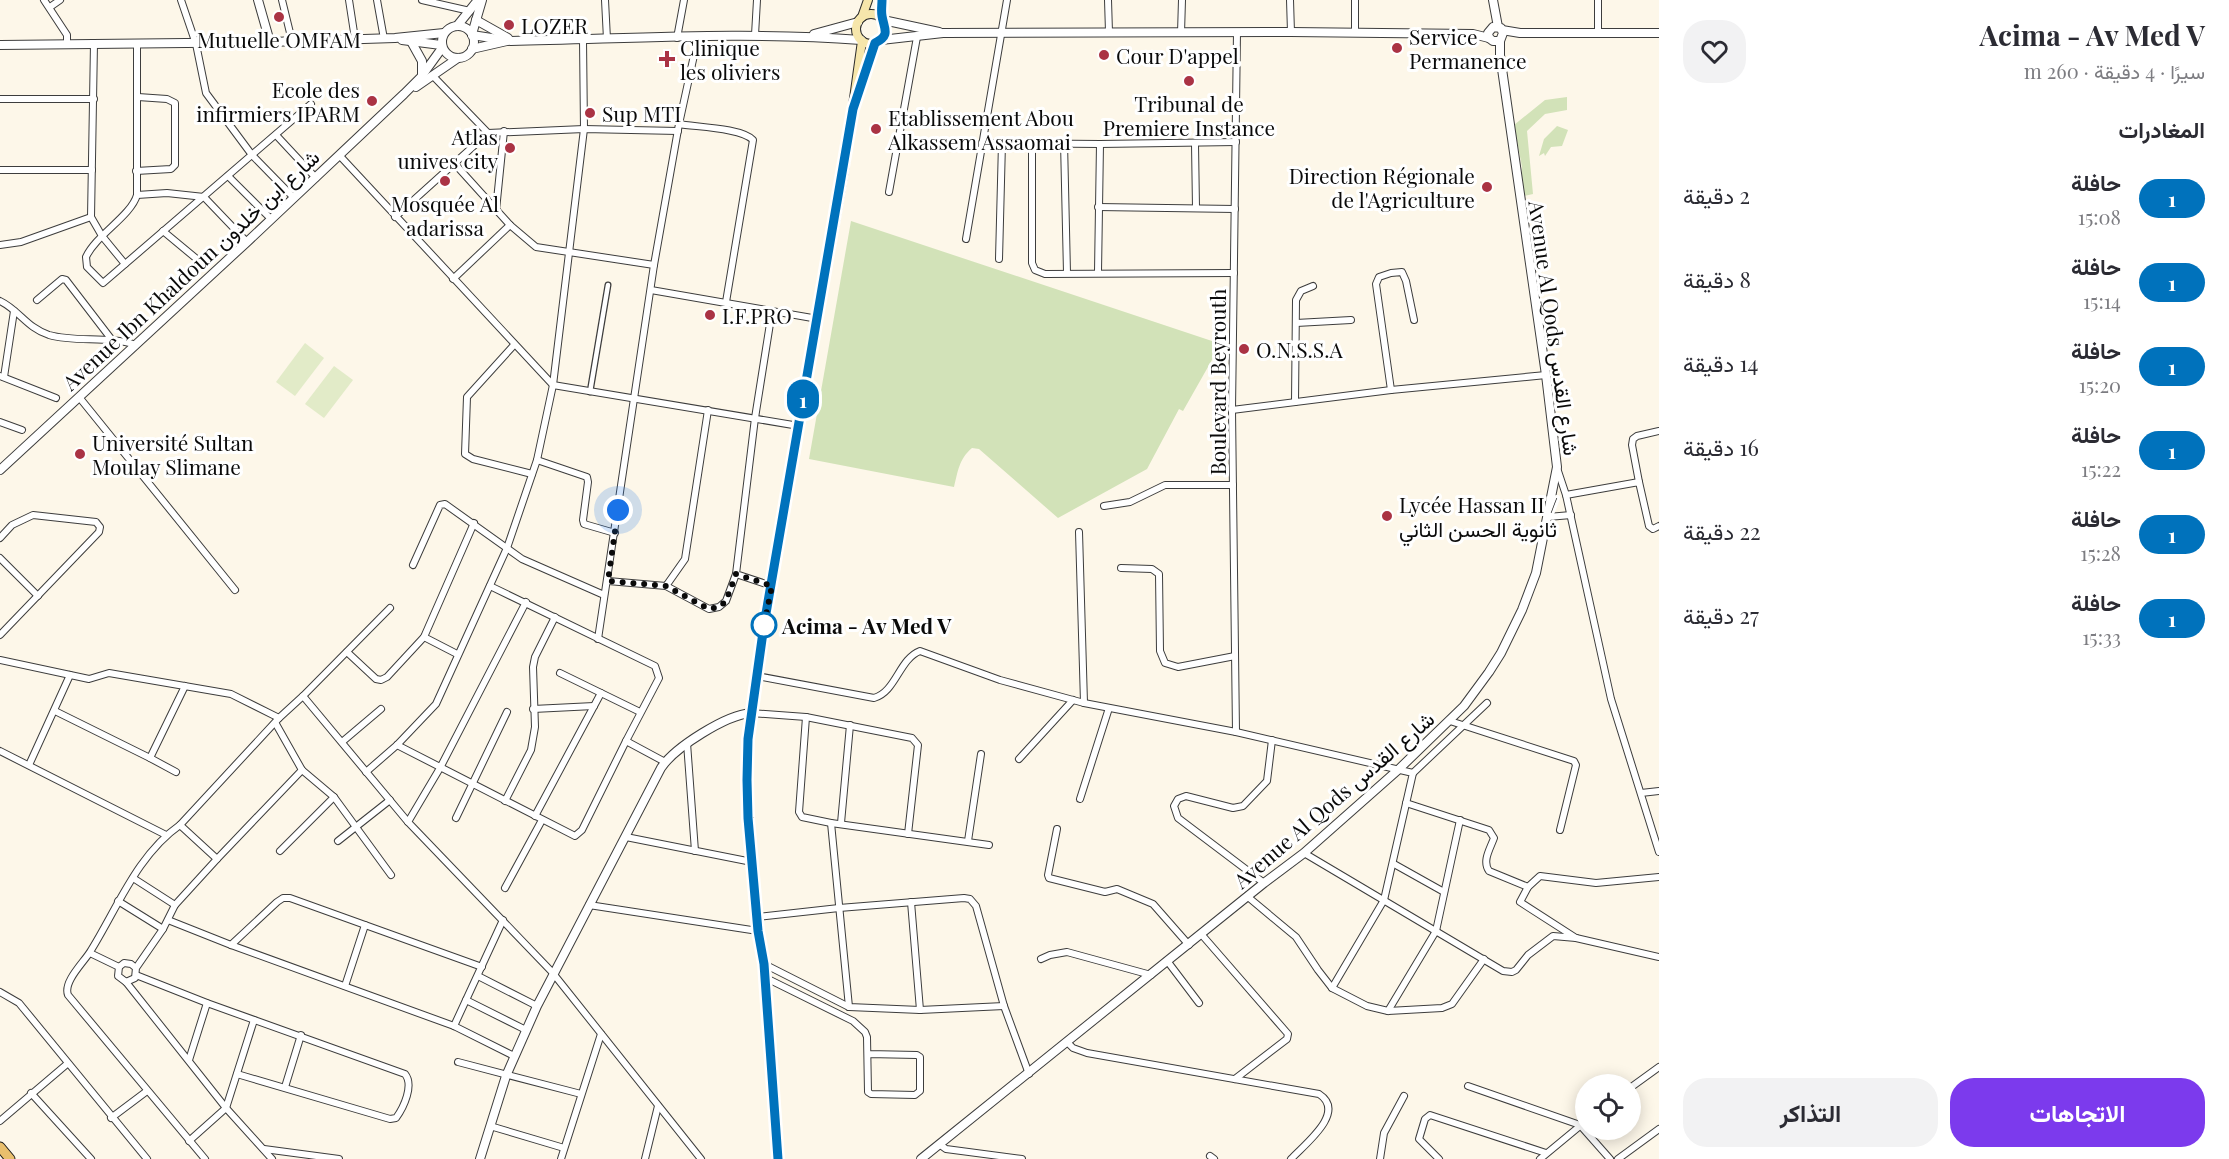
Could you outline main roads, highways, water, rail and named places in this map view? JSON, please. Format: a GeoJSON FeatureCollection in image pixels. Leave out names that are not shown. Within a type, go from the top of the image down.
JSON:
{"type":"FeatureCollection","features":[{"type":"Feature","properties":{"kind":"main road"},"geometry":{"type":"LineString","coordinates":[[778,1159],[764,964],[758,931],[747,780],[751,713],[853,109],[862,40],[856,29],[868,0]]}},
{"type":"Feature","properties":{"kind":"main road"},"geometry":{"type":"LineString","coordinates":[[853,109],[878,42],[885,33],[882,0]]}},
{"type":"Feature","properties":{"kind":"main road"},"geometry":{"type":"LineString","coordinates":[[860,19],[874,14],[882,19]]}},
{"type":"Feature","properties":{"kind":"main road"},"geometry":{"type":"LineString","coordinates":[[862,40],[878,42]]}},
{"type":"Feature","properties":{"kind":"main road"},"geometry":{"type":"LineString","coordinates":[[0,1147],[10,1159]]}},
{"type":"Feature","properties":{"kind":"place","name":"Mutuelle OMFAM"},"geometry":{"type":"Point","coordinates":[279,17]}},
{"type":"Feature","properties":{"kind":"place","name":"LOZER"},"geometry":{"type":"Point","coordinates":[509,25]}},
{"type":"Feature","properties":{"kind":"place","name":"Service Permanence"},"geometry":{"type":"Point","coordinates":[1397,48]}},
{"type":"Feature","properties":{"kind":"place","name":"Cour D'appel"},"geometry":{"type":"Point","coordinates":[1104,55]}},
{"type":"Feature","properties":{"kind":"place","name":"Clinique les oliviers"},"geometry":{"type":"Point","coordinates":[667,59]}},
{"type":"Feature","properties":{"kind":"place","name":"Tribunal de Premiere Instance"},"geometry":{"type":"Point","coordinates":[1189,81]}},
{"type":"Feature","properties":{"kind":"place","name":"Ecole des infirmiers IPARM"},"geometry":{"type":"Point","coordinates":[372,101]}},
{"type":"Feature","properties":{"kind":"place","name":"Sup MTI"},"geometry":{"type":"Point","coordinates":[590,113]}},
{"type":"Feature","properties":{"kind":"place","name":"Etablissement Abou Alkassem Assaomai"},"geometry":{"type":"Point","coordinates":[876,129]}},
{"type":"Feature","properties":{"kind":"place","name":"Atlas unives city"},"geometry":{"type":"Point","coordinates":[510,148]}},
{"type":"Feature","properties":{"kind":"place","name":"Mosquée Al adarissa"},"geometry":{"type":"Point","coordinates":[445,181]}},
{"type":"Feature","properties":{"kind":"place","name":"Direction Régionale de l'Agriculture"},"geometry":{"type":"Point","coordinates":[1487,187]}},
{"type":"Feature","properties":{"kind":"place","name":"I.F.PRO"},"geometry":{"type":"Point","coordinates":[710,315]}},
{"type":"Feature","properties":{"kind":"place","name":"O.N.S.S.A"},"geometry":{"type":"Point","coordinates":[1244,349]}},
{"type":"Feature","properties":{"kind":"place","name":"Université Sultan Moulay Slimane"},"geometry":{"type":"Point","coordinates":[80,454]}},
{"type":"Feature","properties":{"kind":"place","name":"Lycée Hassan II / ثانوية الحسن الثاني"},"geometry":{"type":"Point","coordinates":[1387,516]}},
{"type":"Feature","properties":{"kind":"place","name":"Acima - Av Med V"},"geometry":{"type":"Point","coordinates":[764,625]}}]}
